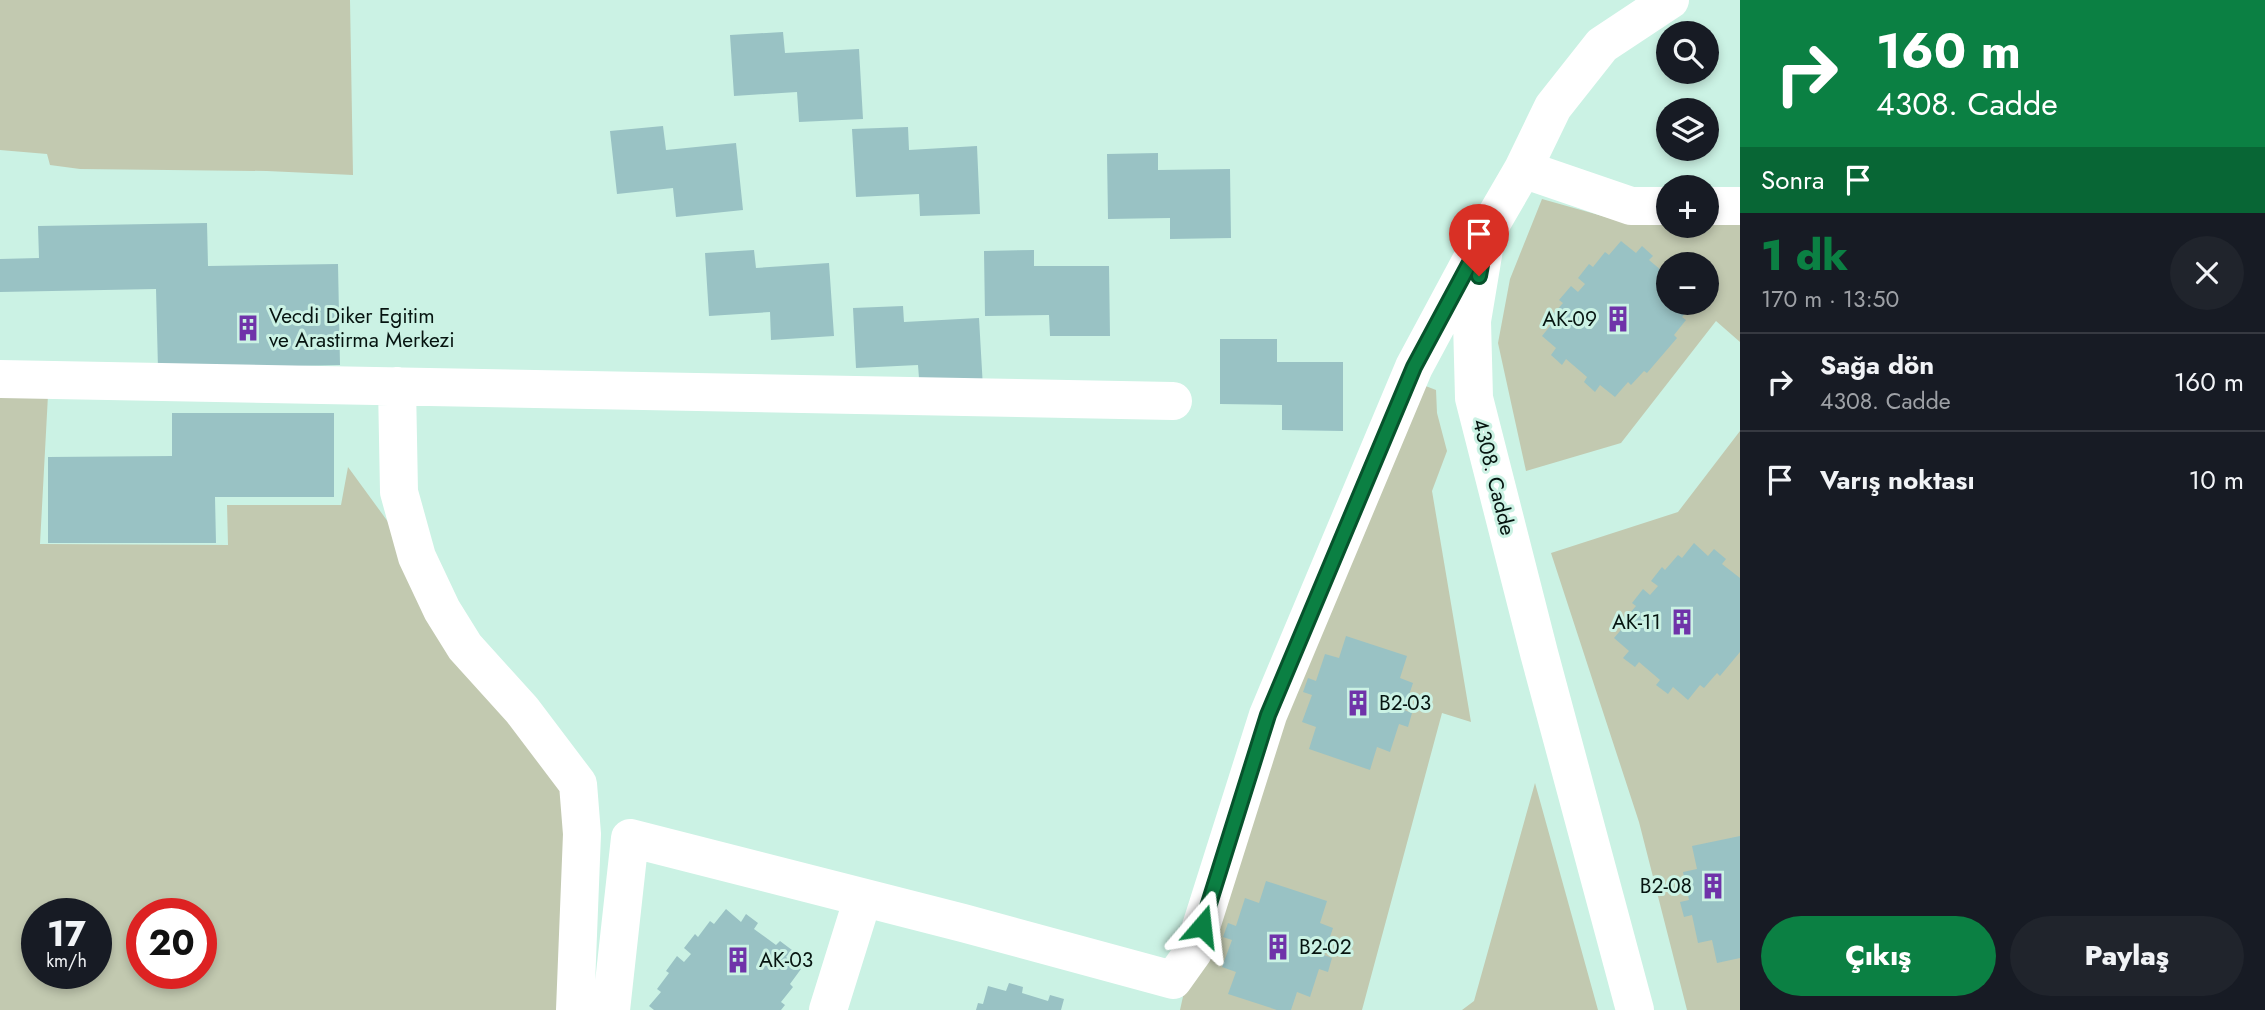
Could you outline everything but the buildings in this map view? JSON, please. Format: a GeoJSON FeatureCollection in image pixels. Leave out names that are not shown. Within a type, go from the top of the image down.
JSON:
{"type":"FeatureCollection","features":[{"type":"Feature","properties":{"kind":"street","name":"4308. Cadde"},"geometry":{"type":"LineString","coordinates":[[1635,1010],[1474,398],[1472,321],[1487,231],[1523,169],[1553,107],[1602,45],[1670,0]]}},
{"type":"Feature","properties":{"kind":"street"},"geometry":{"type":"LineString","coordinates":[[1523,169],[1631,206],[1656,206]]}},
{"type":"Feature","properties":{"kind":"street"},"geometry":{"type":"LineString","coordinates":[[1719,206],[1740,206]]}},
{"type":"Feature","properties":{"kind":"street"},"geometry":{"type":"LineString","coordinates":[[611,1010],[630,838],[1173,980],[1194,953],[1268,715],[1414,367],[1487,231]]}},
{"type":"Feature","properties":{"kind":"street"},"geometry":{"type":"LineString","coordinates":[[0,379],[1173,401]]}},
{"type":"Feature","properties":{"kind":"street"},"geometry":{"type":"LineString","coordinates":[[397,386],[399,492],[417,557],[442,610],[465,647],[522,710],[578,784],[582,834],[575,1010]]}},
{"type":"Feature","properties":{"kind":"street"},"geometry":{"type":"LineString","coordinates":[[828,1010],[863,898]]}},
{"type":"Feature","properties":{"kind":"green space"},"geometry":{"type":"Polygon","coordinates":[[[0,0],[350,0],[353,175],[267,171],[80,169],[50,165],[47,154],[0,150],[0,0]]]}},
{"type":"Feature","properties":{"kind":"green space"},"geometry":{"type":"Polygon","coordinates":[[[1542,199],[1627,223],[1656,223],[1656,238],[1719,238],[1719,225],[1740,224],[1740,342],[1716,321],[1621,443],[1526,471],[1498,343],[1510,279],[1542,199]]]}},
{"type":"Feature","properties":{"kind":"green space"},"geometry":{"type":"Polygon","coordinates":[[[1423,385],[1436,390],[1437,413],[1447,451],[1432,491],[1471,722],[1442,713],[1362,1010],[1180,1010],[1277,720],[1423,385]]]}},
{"type":"Feature","properties":{"kind":"green space"},"geometry":{"type":"Polygon","coordinates":[[[0,392],[48,395],[40,544],[228,545],[227,505],[341,505],[348,467],[402,541],[570,792],[566,1010],[0,1010],[0,392]]]}},
{"type":"Feature","properties":{"kind":"green space"},"geometry":{"type":"Polygon","coordinates":[[[1740,431],[1740,1010],[1687,1010],[1639,822],[1551,553],[1678,512],[1740,431]]]}},
{"type":"Feature","properties":{"kind":"green space"},"geometry":{"type":"Polygon","coordinates":[[[1535,783],[1598,1010],[1462,1010],[1474,1001],[1535,783]]]}},
{"type":"Feature","properties":{"kind":"place","name":"AK-09"},"geometry":{"type":"Point","coordinates":[1618,319]}},
{"type":"Feature","properties":{"kind":"place","name":"Vecdi Diker Egitim ve Arastirma Merkezi"},"geometry":{"type":"Point","coordinates":[248,328]}},
{"type":"Feature","properties":{"kind":"place","name":"AK-11"},"geometry":{"type":"Point","coordinates":[1682,622]}},
{"type":"Feature","properties":{"kind":"place","name":"B2-03"},"geometry":{"type":"Point","coordinates":[1358,703]}},
{"type":"Feature","properties":{"kind":"place","name":"B2-08"},"geometry":{"type":"Point","coordinates":[1713,886]}},
{"type":"Feature","properties":{"kind":"place","name":"B2-02"},"geometry":{"type":"Point","coordinates":[1278,947]}},
{"type":"Feature","properties":{"kind":"place","name":"AK-03"},"geometry":{"type":"Point","coordinates":[738,960]}},
{"type":"Feature","properties":{"kind":"route"},"geometry":{"type":"LineString","coordinates":[[1202,926],[1268,715],[1414,367],[1487,231],[1479,276]]}}]}
